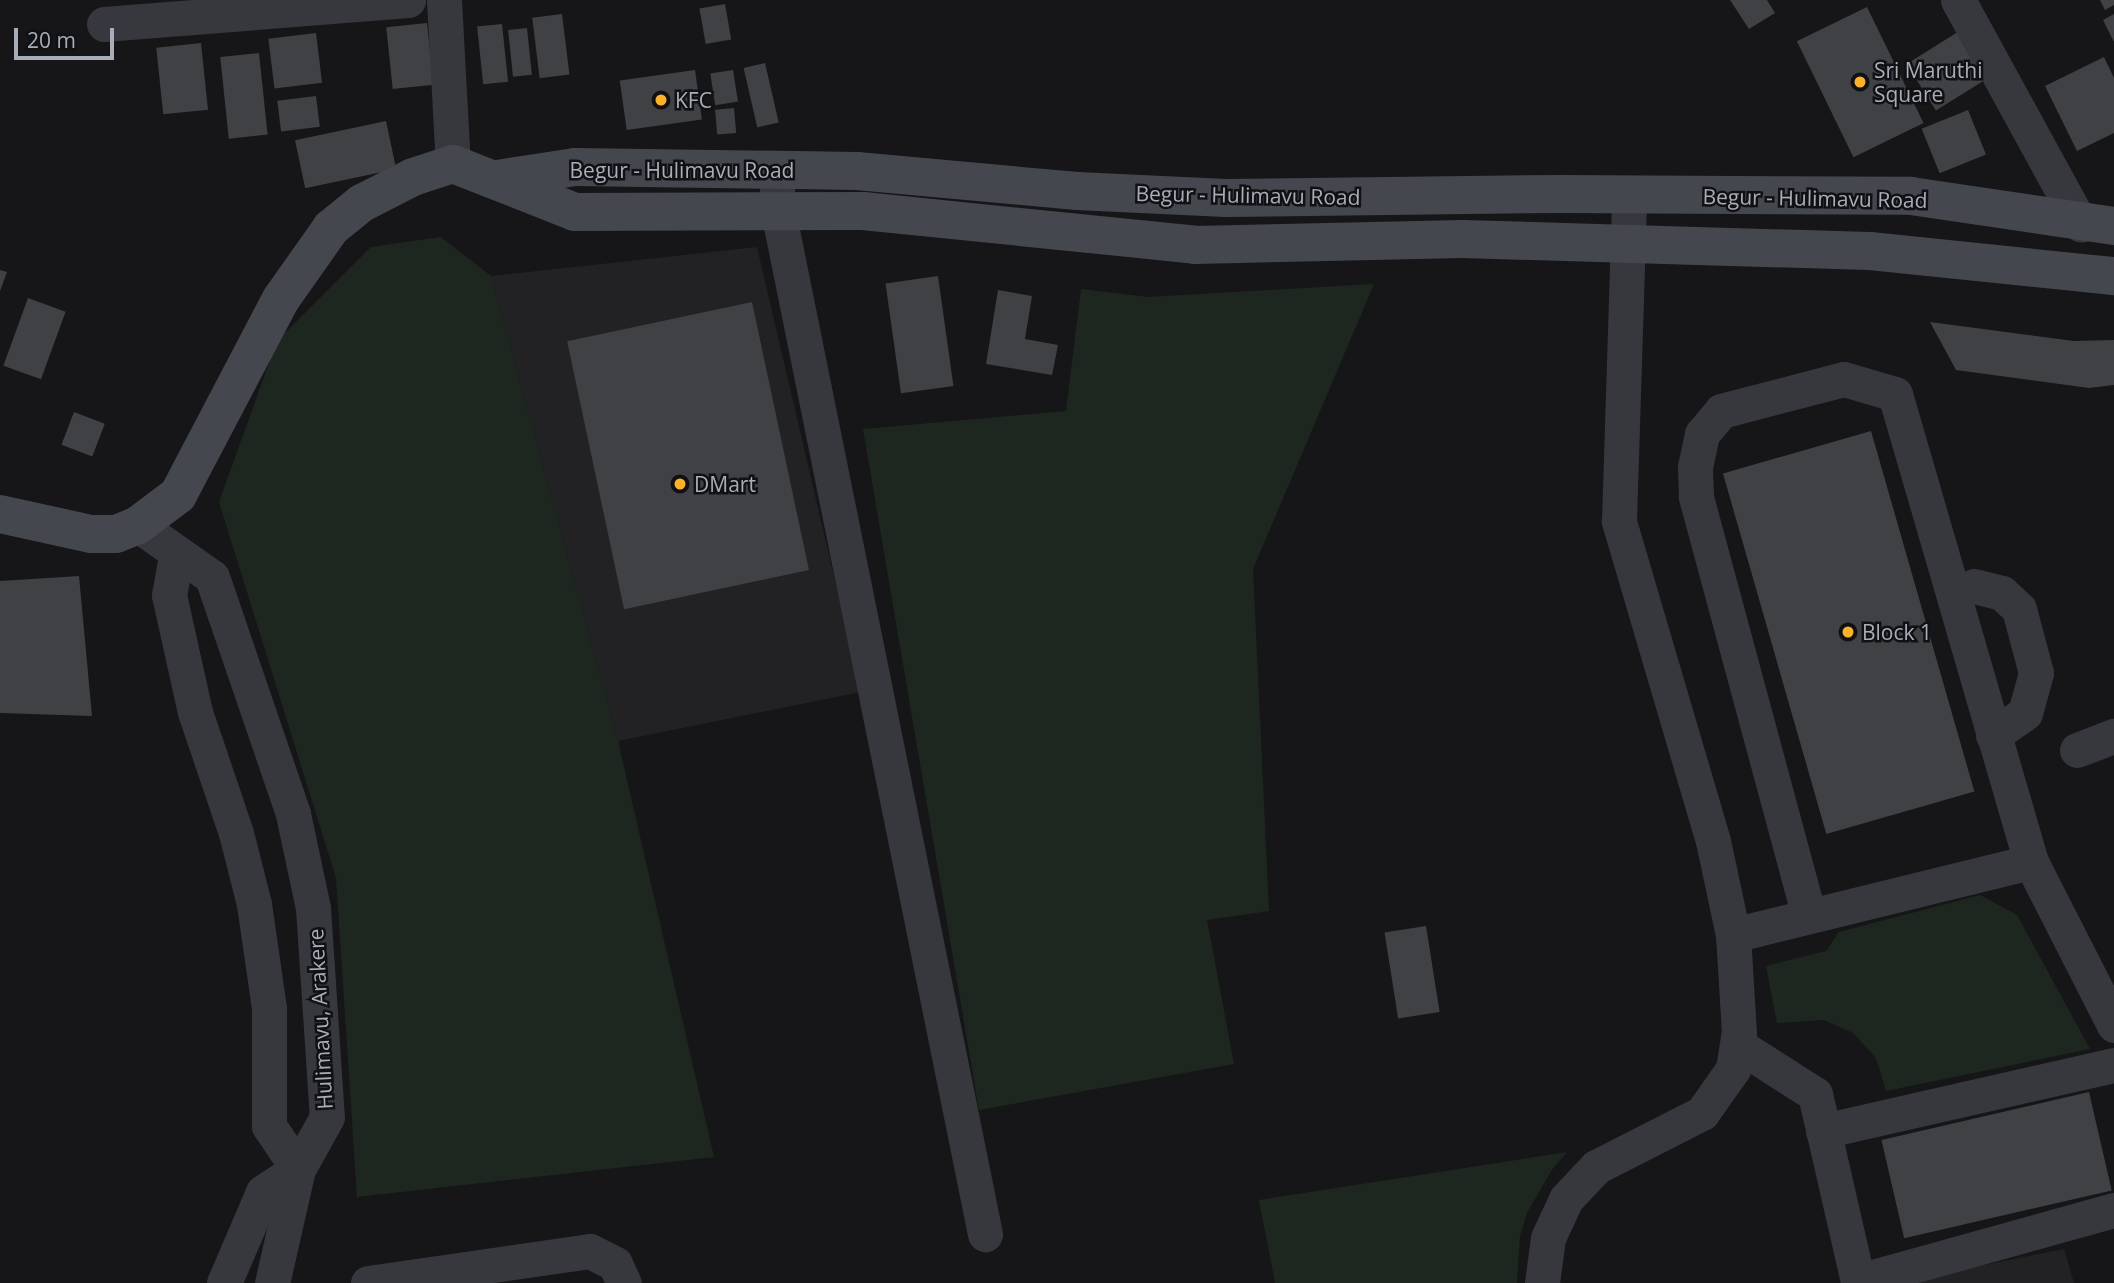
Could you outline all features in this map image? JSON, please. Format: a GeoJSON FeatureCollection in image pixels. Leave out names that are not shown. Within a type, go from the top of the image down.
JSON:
{"type":"FeatureCollection","features":[{"type":"Feature","properties":{"kind":"main road"},"geometry":{"type":"LineString","coordinates":[[0,514],[91,534],[116,534],[138,525],[178,495],[281,299],[331,228],[362,203],[413,177],[453,164],[497,179]]}},
{"type":"Feature","properties":{"kind":"main road","name":"Begur - Hulimavu Road"},"geometry":{"type":"LineString","coordinates":[[497,179],[575,167],[858,171],[1077,191],[1226,198],[1629,194],[1910,196],[2098,225]]}},
{"type":"Feature","properties":{"kind":"main road","name":"Begur - Hulimavu Road"},"geometry":{"type":"LineString","coordinates":[[497,179],[575,212],[863,211],[1195,245],[1464,239],[1870,251],[2114,276]]}},
{"type":"Feature","properties":{"kind":"street"},"geometry":{"type":"LineString","coordinates":[[104,24],[408,0]]}},
{"type":"Feature","properties":{"kind":"street"},"geometry":{"type":"LineString","coordinates":[[444,0],[453,164]]}},
{"type":"Feature","properties":{"kind":"street"},"geometry":{"type":"LineString","coordinates":[[1958,0],[2098,225]]}},
{"type":"Feature","properties":{"kind":"street"},"geometry":{"type":"LineString","coordinates":[[776,170],[778,212],[985,1234]]}},
{"type":"Feature","properties":{"kind":"street"},"geometry":{"type":"LineString","coordinates":[[1542,1283],[1555,1218],[1580,1182],[1597,1167],[1702,1112],[1724,1086],[1738,1045],[1733,935],[1713,841],[1619,521],[1630,242],[1629,194]]}},
{"type":"Feature","properties":{"kind":"street"},"geometry":{"type":"LineString","coordinates":[[1809,916],[1696,496],[1699,443],[1713,417],[1721,411],[1844,379],[1895,394],[2031,862],[2114,1025]]}},
{"type":"Feature","properties":{"kind":"street","name":"Hulimavu, Arakere"},"geometry":{"type":"LineString","coordinates":[[138,525],[167,543],[176,556],[212,578],[293,814],[313,908],[327,1117],[298,1169]]}},
{"type":"Feature","properties":{"kind":"street"},"geometry":{"type":"LineString","coordinates":[[176,556],[169,595],[195,712],[236,833],[254,904],[268,1008],[269,1126],[298,1169],[272,1283]]}},
{"type":"Feature","properties":{"kind":"street"},"geometry":{"type":"LineString","coordinates":[[1973,586],[2002,593],[2019,609],[2036,673],[2025,713],[1993,734]]}},
{"type":"Feature","properties":{"kind":"street"},"geometry":{"type":"LineString","coordinates":[[2077,750],[2114,736]]}},
{"type":"Feature","properties":{"kind":"street"},"geometry":{"type":"LineString","coordinates":[[1733,935],[2031,862]]}},
{"type":"Feature","properties":{"kind":"street"},"geometry":{"type":"LineString","coordinates":[[1738,1045],[1815,1094],[1858,1281],[2114,1210]]}},
{"type":"Feature","properties":{"kind":"street"},"geometry":{"type":"LineString","coordinates":[[1823,1131],[2114,1065]]}},
{"type":"Feature","properties":{"kind":"street"},"geometry":{"type":"LineString","coordinates":[[225,1283],[263,1192],[298,1169]]}},
{"type":"Feature","properties":{"kind":"street"},"geometry":{"type":"LineString","coordinates":[[368,1283],[590,1251],[615,1264],[624,1283]]}},
{"type":"Feature","properties":{"kind":"shaded area"},"geometry":{"type":"Polygon","coordinates":[[[441,237],[491,276],[618,741],[714,1157],[357,1197],[336,878],[219,502],[277,341],[371,247],[441,237]]]}},
{"type":"Feature","properties":{"kind":"shaded area","name":"DMart"},"geometry":{"type":"Polygon","coordinates":[[[757,247],[861,692],[618,741],[491,276],[757,247]]]}},
{"type":"Feature","properties":{"kind":"shaded area"},"geometry":{"type":"Polygon","coordinates":[[[1374,284],[1253,569],[1269,911],[1207,920],[1234,1064],[979,1110],[863,429],[1066,411],[1081,289],[1148,297],[1374,284]]]}},
{"type":"Feature","properties":{"kind":"shaded area"},"geometry":{"type":"Polygon","coordinates":[[[1980,895],[2017,915],[2090,1049],[1886,1091],[1876,1058],[1853,1033],[1824,1020],[1777,1023],[1766,966],[1826,951],[1839,932],[1980,895]]]}},
{"type":"Feature","properties":{"kind":"shaded area"},"geometry":{"type":"Polygon","coordinates":[[[1567,1152],[1551,1171],[1527,1213],[1520,1236],[1517,1283],[1275,1283],[1259,1200],[1567,1152]]]}},
{"type":"Feature","properties":{"kind":"shaded area"},"geometry":{"type":"Polygon","coordinates":[[[2064,1249],[2074,1283],[1892,1283],[2064,1249]]]}},
{"type":"Feature","properties":{"kind":"building"},"geometry":{"type":"Polygon","coordinates":[[[1730,0],[1767,0],[1775,13],[1749,29],[1730,0]]]}},
{"type":"Feature","properties":{"kind":"building"},"geometry":{"type":"Polygon","coordinates":[[[2100,0],[2114,0],[2114,5],[2105,10],[2100,0]]]}},
{"type":"Feature","properties":{"kind":"building"},"geometry":{"type":"Polygon","coordinates":[[[725,4],[731,39],[706,44],[699,9],[725,4]]]}},
{"type":"Feature","properties":{"kind":"building","name":"Sri Maruthi Square"},"geometry":{"type":"Polygon","coordinates":[[[1867,7],[1924,123],[1853,157],[1797,41],[1867,7]]]}},
{"type":"Feature","properties":{"kind":"building"},"geometry":{"type":"Polygon","coordinates":[[[562,14],[569,75],[540,78],[532,18],[562,14]]]}},
{"type":"Feature","properties":{"kind":"building"},"geometry":{"type":"Polygon","coordinates":[[[2114,14],[2114,42],[2103,20],[2114,14]]]}},
{"type":"Feature","properties":{"kind":"building"},"geometry":{"type":"Polygon","coordinates":[[[427,23],[433,85],[393,89],[386,27],[427,23]]]}},
{"type":"Feature","properties":{"kind":"building"},"geometry":{"type":"Polygon","coordinates":[[[502,24],[508,82],[483,84],[477,27],[502,24]]]}},
{"type":"Feature","properties":{"kind":"building"},"geometry":{"type":"Polygon","coordinates":[[[527,28],[532,75],[513,77],[508,30],[527,28]]]}},
{"type":"Feature","properties":{"kind":"building"},"geometry":{"type":"Polygon","coordinates":[[[1961,30],[1990,77],[1936,111],[1907,64],[1961,30]]]}},
{"type":"Feature","properties":{"kind":"building"},"geometry":{"type":"Polygon","coordinates":[[[316,33],[322,83],[274,88],[268,39],[316,33]]]}},
{"type":"Feature","properties":{"kind":"building"},"geometry":{"type":"Polygon","coordinates":[[[201,43],[208,110],[163,114],[156,48],[201,43]]]}},
{"type":"Feature","properties":{"kind":"building"},"geometry":{"type":"Polygon","coordinates":[[[259,53],[268,135],[229,139],[220,57],[259,53]]]}},
{"type":"Feature","properties":{"kind":"building"},"geometry":{"type":"Polygon","coordinates":[[[2104,57],[2114,78],[2114,133],[2077,151],[2045,86],[2104,57]]]}},
{"type":"Feature","properties":{"kind":"building"},"geometry":{"type":"Polygon","coordinates":[[[765,63],[779,122],[757,127],[744,68],[765,63]]]}},
{"type":"Feature","properties":{"kind":"building"},"geometry":{"type":"Polygon","coordinates":[[[695,70],[702,120],[627,130],[620,81],[695,70]]]}},
{"type":"Feature","properties":{"kind":"building"},"geometry":{"type":"Polygon","coordinates":[[[733,70],[738,102],[715,105],[710,74],[733,70]]]}},
{"type":"Feature","properties":{"kind":"building"},"geometry":{"type":"Polygon","coordinates":[[[316,96],[320,127],[281,132],[277,101],[316,96]]]}},
{"type":"Feature","properties":{"kind":"building"},"geometry":{"type":"Polygon","coordinates":[[[734,108],[736,133],[717,135],[715,110],[734,108]]]}},
{"type":"Feature","properties":{"kind":"building"},"geometry":{"type":"Polygon","coordinates":[[[1968,110],[1986,155],[1940,173],[1922,129],[1968,110]]]}},
{"type":"Feature","properties":{"kind":"building"},"geometry":{"type":"Polygon","coordinates":[[[386,121],[396,169],[305,188],[295,140],[386,121]]]}},
{"type":"Feature","properties":{"kind":"building"},"geometry":{"type":"Polygon","coordinates":[[[0,270],[7,272],[0,291],[0,270]]]}},
{"type":"Feature","properties":{"kind":"building"},"geometry":{"type":"Polygon","coordinates":[[[938,276],[953,386],[901,393],[886,283],[938,276]]]}},
{"type":"Feature","properties":{"kind":"building"},"geometry":{"type":"Polygon","coordinates":[[[998,290],[1032,296],[1025,339],[1058,345],[1052,375],[986,364],[998,290]]]}},
{"type":"Feature","properties":{"kind":"building"},"geometry":{"type":"Polygon","coordinates":[[[28,298],[66,312],[41,379],[3,366],[28,298]]]}},
{"type":"Feature","properties":{"kind":"building"},"geometry":{"type":"Polygon","coordinates":[[[752,302],[809,570],[624,609],[567,341],[752,302]]]}},
{"type":"Feature","properties":{"kind":"building"},"geometry":{"type":"Polygon","coordinates":[[[1930,322],[2074,341],[2114,340],[2114,385],[2089,388],[1956,370],[1930,322]]]}},
{"type":"Feature","properties":{"kind":"building"},"geometry":{"type":"Polygon","coordinates":[[[74,412],[105,424],[92,457],[61,445],[74,412]]]}},
{"type":"Feature","properties":{"kind":"building","name":"Block 1"},"geometry":{"type":"Polygon","coordinates":[[[1871,431],[1974,791],[1826,834],[1723,473],[1871,431]]]}},
{"type":"Feature","properties":{"kind":"building"},"geometry":{"type":"Polygon","coordinates":[[[79,576],[92,716],[0,713],[0,581],[79,576]]]}},
{"type":"Feature","properties":{"kind":"building"},"geometry":{"type":"Polygon","coordinates":[[[1426,926],[1440,1012],[1398,1018],[1385,933],[1426,926]]]}},
{"type":"Feature","properties":{"kind":"building"},"geometry":{"type":"Polygon","coordinates":[[[2089,1092],[2112,1190],[1904,1238],[1881,1140],[2089,1092]]]}},
{"type":"Feature","properties":{"kind":"place","name":"Sri Maruthi Square"},"geometry":{"type":"Point","coordinates":[1860,82]}},
{"type":"Feature","properties":{"kind":"place","name":"KFC"},"geometry":{"type":"Point","coordinates":[661,100]}},
{"type":"Feature","properties":{"kind":"place","name":"DMart"},"geometry":{"type":"Point","coordinates":[680,484]}},
{"type":"Feature","properties":{"kind":"place","name":"Block 1"},"geometry":{"type":"Point","coordinates":[1848,632]}}]}
